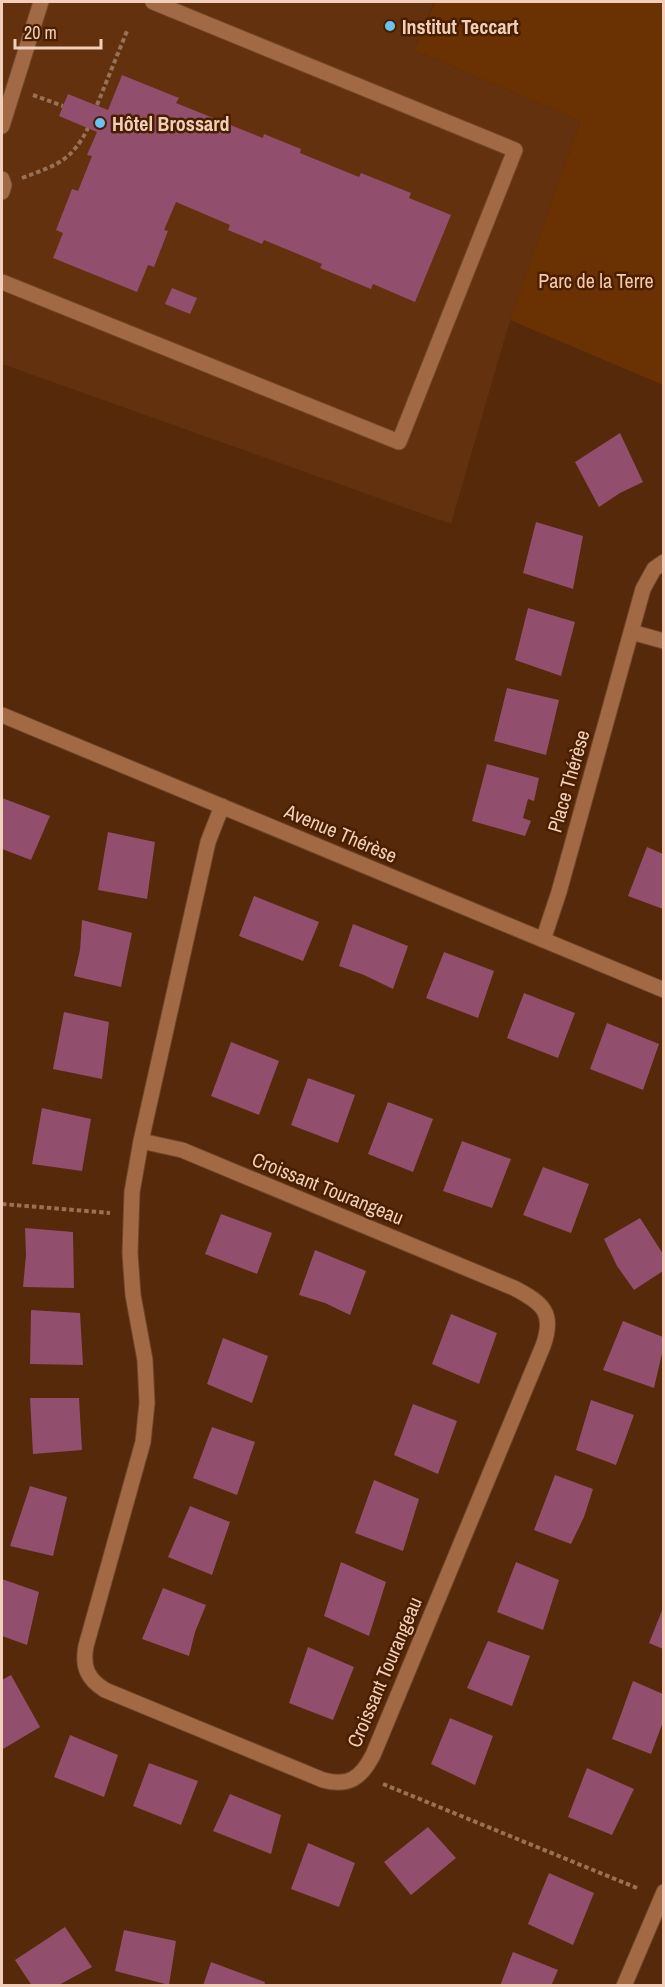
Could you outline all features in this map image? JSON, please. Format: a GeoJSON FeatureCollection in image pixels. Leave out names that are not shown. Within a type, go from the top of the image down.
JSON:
{"type":"FeatureCollection","features":[{"type":"Feature","properties":{"kind":"street"},"geometry":{"type":"LineString","coordinates":[[2,126],[41,2]]}},
{"type":"Feature","properties":{"kind":"street"},"geometry":{"type":"LineString","coordinates":[[2,282],[399,442],[515,150],[153,2]]}},
{"type":"Feature","properties":{"kind":"street"},"geometry":{"type":"LineString","coordinates":[[2,179],[4,185],[2,192]]}},
{"type":"Feature","properties":{"kind":"street","name":"Place Thérèse"},"geometry":{"type":"LineString","coordinates":[[543,940],[559,892],[631,632],[648,579],[654,569],[663,562]]}},
{"type":"Feature","properties":{"kind":"street"},"geometry":{"type":"LineString","coordinates":[[631,632],[663,641]]}},
{"type":"Feature","properties":{"kind":"street","name":"Avenue Thérèse"},"geometry":{"type":"LineString","coordinates":[[2,715],[663,990]]}},
{"type":"Feature","properties":{"kind":"street","name":"Croissant Tourangeau"},"geometry":{"type":"LineString","coordinates":[[141,1141],[182,1150],[514,1288],[541,1304],[546,1312],[548,1324],[543,1346],[373,1755],[359,1775],[350,1780],[338,1783],[322,1780],[105,1690],[96,1684],[86,1671],[84,1660],[138,1464],[146,1423],[145,1360],[130,1274],[131,1203],[141,1141],[208,842],[222,806]]}},
{"type":"Feature","properties":{"kind":"street"},"geometry":{"type":"LineString","coordinates":[[624,1986],[663,1892]]}},
{"type":"Feature","properties":{"kind":"path"},"geometry":{"type":"LineString","coordinates":[[97,105],[127,31]]}},
{"type":"Feature","properties":{"kind":"path"},"geometry":{"type":"LineString","coordinates":[[56,103],[63,106]]}},
{"type":"Feature","properties":{"kind":"path"},"geometry":{"type":"LineString","coordinates":[[50,168],[78,147],[88,128]]}},
{"type":"Feature","properties":{"kind":"path"},"geometry":{"type":"LineString","coordinates":[[2,1204],[110,1213]]}},
{"type":"Feature","properties":{"kind":"path"},"geometry":{"type":"LineString","coordinates":[[383,1784],[637,1888]]}},
{"type":"Feature","properties":{"kind":"shaded area"},"geometry":{"type":"Polygon","coordinates":[[[2,2],[434,2],[414,50],[580,121],[510,320],[451,524],[2,364],[2,2]]]}},
{"type":"Feature","properties":{"kind":"green space","name":"Parc de la Terre"},"geometry":{"type":"Polygon","coordinates":[[[435,2],[663,2],[663,385],[510,320],[580,121],[414,50],[435,2]]]}},
{"type":"Feature","properties":{"kind":"building"},"geometry":{"type":"Polygon","coordinates":[[[122,75],[179,98],[176,103],[263,138],[264,134],[301,149],[300,153],[359,177],[361,173],[411,193],[409,198],[451,215],[415,302],[373,284],[371,289],[320,268],[322,264],[264,240],[262,244],[228,230],[230,225],[176,202],[164,230],[168,231],[154,267],[148,265],[137,292],[53,258],[63,233],[56,230],[72,189],[78,191],[92,156],[87,155],[97,132],[59,116],[68,94],[108,110],[122,75]]]}},
{"type":"Feature","properties":{"kind":"building"},"geometry":{"type":"Polygon","coordinates":[[[172,288],[197,298],[190,314],[165,304],[172,288]]]}},
{"type":"Feature","properties":{"kind":"building"},"geometry":{"type":"Polygon","coordinates":[[[620,433],[643,482],[599,507],[575,462],[620,433]]]}},
{"type":"Feature","properties":{"kind":"building"},"geometry":{"type":"Polygon","coordinates":[[[536,522],[583,536],[573,589],[523,573],[536,522]]]}},
{"type":"Feature","properties":{"kind":"building"},"geometry":{"type":"Polygon","coordinates":[[[528,608],[575,622],[561,676],[515,660],[528,608]]]}},
{"type":"Feature","properties":{"kind":"building"},"geometry":{"type":"Polygon","coordinates":[[[507,688],[559,700],[546,755],[494,741],[507,688]]]}},
{"type":"Feature","properties":{"kind":"building"},"geometry":{"type":"Polygon","coordinates":[[[487,764],[539,778],[534,801],[528,799],[523,818],[531,821],[525,836],[472,821],[487,764]]]}},
{"type":"Feature","properties":{"kind":"building"},"geometry":{"type":"Polygon","coordinates":[[[2,798],[50,816],[31,860],[2,849],[2,798]]]}},
{"type":"Feature","properties":{"kind":"building"},"geometry":{"type":"Polygon","coordinates":[[[108,832],[155,842],[147,899],[98,890],[108,832]]]}},
{"type":"Feature","properties":{"kind":"building"},"geometry":{"type":"Polygon","coordinates":[[[647,847],[663,854],[663,909],[628,896],[647,847]]]}},
{"type":"Feature","properties":{"kind":"building"},"geometry":{"type":"Polygon","coordinates":[[[254,896],[319,922],[303,961],[239,936],[254,896]]]}},
{"type":"Feature","properties":{"kind":"building"},"geometry":{"type":"Polygon","coordinates":[[[82,920],[132,933],[121,987],[74,976],[80,950],[82,920]]]}},
{"type":"Feature","properties":{"kind":"building"},"geometry":{"type":"Polygon","coordinates":[[[353,924],[408,946],[393,989],[339,966],[353,924]]]}},
{"type":"Feature","properties":{"kind":"building"},"geometry":{"type":"Polygon","coordinates":[[[444,952],[494,971],[478,1018],[426,998],[444,952]]]}},
{"type":"Feature","properties":{"kind":"building"},"geometry":{"type":"Polygon","coordinates":[[[524,993],[575,1013],[558,1058],[507,1038],[524,993]]]}},
{"type":"Feature","properties":{"kind":"building"},"geometry":{"type":"Polygon","coordinates":[[[64,1012],[109,1022],[102,1079],[53,1069],[64,1012]]]}},
{"type":"Feature","properties":{"kind":"building"},"geometry":{"type":"Polygon","coordinates":[[[607,1023],[659,1044],[643,1090],[590,1069],[607,1023]]]}},
{"type":"Feature","properties":{"kind":"building"},"geometry":{"type":"Polygon","coordinates":[[[231,1042],[279,1061],[259,1115],[211,1096],[231,1042]]]}},
{"type":"Feature","properties":{"kind":"building"},"geometry":{"type":"Polygon","coordinates":[[[308,1078],[355,1095],[338,1143],[291,1125],[308,1078]]]}},
{"type":"Feature","properties":{"kind":"building"},"geometry":{"type":"Polygon","coordinates":[[[388,1102],[433,1119],[413,1172],[368,1154],[388,1102]]]}},
{"type":"Feature","properties":{"kind":"building"},"geometry":{"type":"Polygon","coordinates":[[[42,1108],[91,1119],[82,1171],[32,1164],[42,1108]]]}},
{"type":"Feature","properties":{"kind":"building"},"geometry":{"type":"Polygon","coordinates":[[[462,1141],[511,1159],[492,1208],[443,1191],[462,1141]]]}},
{"type":"Feature","properties":{"kind":"building"},"geometry":{"type":"Polygon","coordinates":[[[543,1167],[589,1184],[571,1233],[523,1215],[543,1167]]]}},
{"type":"Feature","properties":{"kind":"building"},"geometry":{"type":"Polygon","coordinates":[[[221,1214],[272,1233],[257,1274],[205,1254],[221,1214]]]}},
{"type":"Feature","properties":{"kind":"building"},"geometry":{"type":"Polygon","coordinates":[[[640,1218],[663,1254],[663,1271],[634,1290],[617,1266],[604,1239],[640,1218]]]}},
{"type":"Feature","properties":{"kind":"building"},"geometry":{"type":"Polygon","coordinates":[[[25,1228],[73,1232],[74,1288],[23,1287],[26,1255],[25,1228]]]}},
{"type":"Feature","properties":{"kind":"building"},"geometry":{"type":"Polygon","coordinates":[[[315,1250],[366,1271],[350,1315],[325,1303],[299,1295],[315,1250]]]}},
{"type":"Feature","properties":{"kind":"building"},"geometry":{"type":"Polygon","coordinates":[[[31,1310],[80,1313],[83,1365],[30,1364],[31,1310]]]}},
{"type":"Feature","properties":{"kind":"building"},"geometry":{"type":"Polygon","coordinates":[[[451,1314],[497,1333],[479,1384],[432,1364],[451,1314]]]}},
{"type":"Feature","properties":{"kind":"building"},"geometry":{"type":"Polygon","coordinates":[[[623,1321],[663,1337],[663,1349],[654,1388],[603,1370],[623,1321]]]}},
{"type":"Feature","properties":{"kind":"building"},"geometry":{"type":"Polygon","coordinates":[[[223,1338],[268,1356],[252,1403],[207,1384],[223,1338]]]}},
{"type":"Feature","properties":{"kind":"building"},"geometry":{"type":"Polygon","coordinates":[[[30,1398],[79,1398],[82,1450],[33,1454],[30,1398]]]}},
{"type":"Feature","properties":{"kind":"building"},"geometry":{"type":"Polygon","coordinates":[[[591,1400],[634,1415],[616,1465],[576,1450],[591,1400]]]}},
{"type":"Feature","properties":{"kind":"building"},"geometry":{"type":"Polygon","coordinates":[[[413,1404],[457,1421],[438,1474],[394,1455],[413,1404]]]}},
{"type":"Feature","properties":{"kind":"building"},"geometry":{"type":"Polygon","coordinates":[[[212,1427],[255,1442],[237,1495],[193,1478],[212,1427]]]}},
{"type":"Feature","properties":{"kind":"building"},"geometry":{"type":"Polygon","coordinates":[[[555,1475],[593,1489],[584,1517],[571,1544],[534,1530],[555,1475]]]}},
{"type":"Feature","properties":{"kind":"building"},"geometry":{"type":"Polygon","coordinates":[[[374,1480],[419,1499],[403,1551],[355,1533],[374,1480]]]}},
{"type":"Feature","properties":{"kind":"building"},"geometry":{"type":"Polygon","coordinates":[[[30,1486],[67,1497],[53,1556],[10,1546],[30,1486]]]}},
{"type":"Feature","properties":{"kind":"building"},"geometry":{"type":"Polygon","coordinates":[[[190,1506],[230,1522],[212,1575],[168,1557],[190,1506]]]}},
{"type":"Feature","properties":{"kind":"building"},"geometry":{"type":"Polygon","coordinates":[[[341,1562],[386,1582],[369,1636],[324,1616],[341,1562]]]}},
{"type":"Feature","properties":{"kind":"building"},"geometry":{"type":"Polygon","coordinates":[[[516,1562],[559,1580],[543,1630],[497,1612],[516,1562]]]}},
{"type":"Feature","properties":{"kind":"building"},"geometry":{"type":"Polygon","coordinates":[[[2,1579],[39,1592],[27,1645],[2,1636],[2,1579]]]}},
{"type":"Feature","properties":{"kind":"building"},"geometry":{"type":"Polygon","coordinates":[[[163,1588],[206,1605],[195,1632],[189,1656],[142,1639],[163,1588]]]}},
{"type":"Feature","properties":{"kind":"building"},"geometry":{"type":"Polygon","coordinates":[[[663,1608],[663,1649],[649,1643],[663,1608]]]}},
{"type":"Feature","properties":{"kind":"building"},"geometry":{"type":"Polygon","coordinates":[[[488,1641],[530,1656],[512,1706],[467,1688],[488,1641]]]}},
{"type":"Feature","properties":{"kind":"building"},"geometry":{"type":"Polygon","coordinates":[[[308,1647],[354,1667],[333,1720],[289,1703],[308,1647]]]}},
{"type":"Feature","properties":{"kind":"building"},"geometry":{"type":"Polygon","coordinates":[[[11,1675],[40,1727],[3,1749],[2,1680],[11,1675]]]}},
{"type":"Feature","properties":{"kind":"building"},"geometry":{"type":"Polygon","coordinates":[[[633,1681],[663,1694],[663,1722],[651,1754],[612,1739],[633,1681]]]}},
{"type":"Feature","properties":{"kind":"building"},"geometry":{"type":"Polygon","coordinates":[[[450,1718],[493,1736],[475,1785],[431,1764],[450,1718]]]}},
{"type":"Feature","properties":{"kind":"building"},"geometry":{"type":"Polygon","coordinates":[[[70,1735],[118,1755],[104,1797],[54,1777],[70,1735]]]}},
{"type":"Feature","properties":{"kind":"building"},"geometry":{"type":"Polygon","coordinates":[[[149,1763],[198,1781],[181,1825],[133,1806],[149,1763]]]}},
{"type":"Feature","properties":{"kind":"building"},"geometry":{"type":"Polygon","coordinates":[[[587,1768],[634,1789],[612,1835],[568,1817],[587,1768]]]}},
{"type":"Feature","properties":{"kind":"building"},"geometry":{"type":"Polygon","coordinates":[[[230,1794],[281,1815],[271,1854],[213,1831],[230,1794]]]}},
{"type":"Feature","properties":{"kind":"building"},"geometry":{"type":"Polygon","coordinates":[[[428,1827],[456,1858],[411,1895],[384,1862],[428,1827]]]}},
{"type":"Feature","properties":{"kind":"building"},"geometry":{"type":"Polygon","coordinates":[[[308,1843],[355,1863],[339,1907],[291,1889],[308,1843]]]}},
{"type":"Feature","properties":{"kind":"building"},"geometry":{"type":"Polygon","coordinates":[[[549,1873],[594,1893],[573,1945],[528,1924],[549,1873]]]}},
{"type":"Feature","properties":{"kind":"building"},"geometry":{"type":"Polygon","coordinates":[[[65,1927],[92,1967],[57,1986],[32,1986],[15,1960],[65,1927]]]}},
{"type":"Feature","properties":{"kind":"building"},"geometry":{"type":"Polygon","coordinates":[[[124,1930],[176,1941],[169,1985],[115,1971],[124,1930]]]}},
{"type":"Feature","properties":{"kind":"building"},"geometry":{"type":"Polygon","coordinates":[[[513,1952],[558,1970],[551,1986],[500,1986],[513,1952]]]}},
{"type":"Feature","properties":{"kind":"building"},"geometry":{"type":"Polygon","coordinates":[[[211,1962],[265,1982],[264,1986],[203,1986],[211,1962]]]}},
{"type":"Feature","properties":{"kind":"place","name":"Institut Teccart"},"geometry":{"type":"Point","coordinates":[390,26]}},
{"type":"Feature","properties":{"kind":"place","name":"Hôtel Brossard"},"geometry":{"type":"Point","coordinates":[100,123]}}]}
